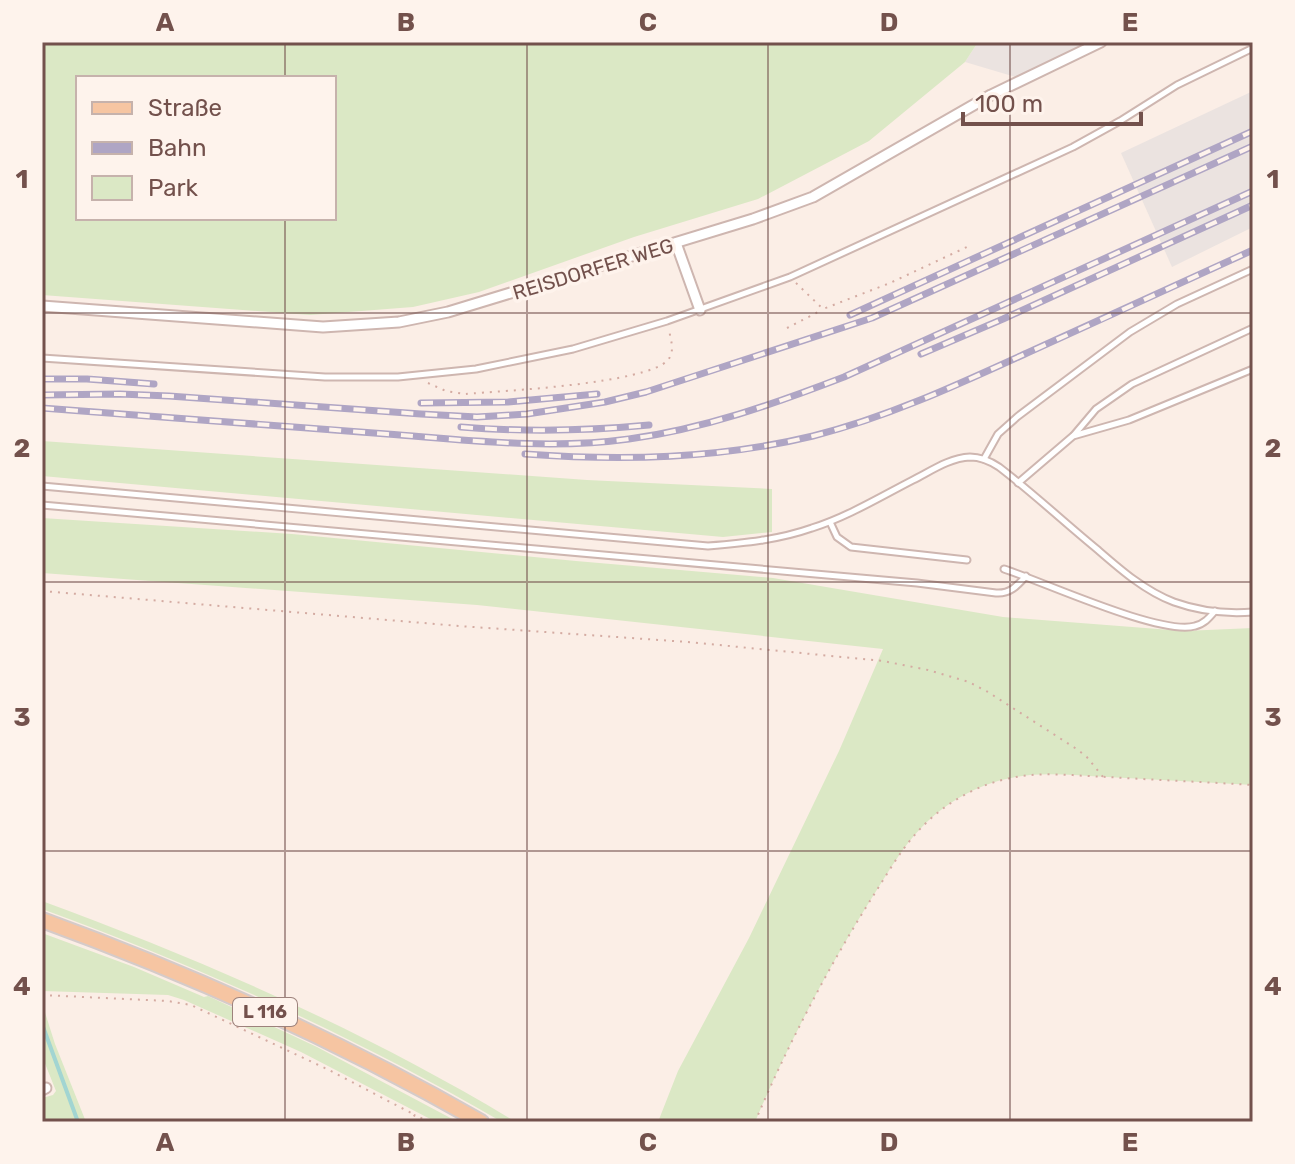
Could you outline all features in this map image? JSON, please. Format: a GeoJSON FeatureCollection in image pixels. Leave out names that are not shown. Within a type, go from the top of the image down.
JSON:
{"type":"FeatureCollection","features":[{"type":"Feature","properties":{"kind":"main road","name":"L 116"},"geometry":{"type":"LineString","coordinates":[[42,920],[144,959],[247,1004],[384,1070],[481,1122]]}},
{"type":"Feature","properties":{"kind":"street","name":"REISDORFER WEG"},"geometry":{"type":"LineString","coordinates":[[42,306],[309,326],[374,324],[456,310],[676,243],[813,197],[981,101],[1101,42]]}},
{"type":"Feature","properties":{"kind":"street"},"geometry":{"type":"LineString","coordinates":[[676,243],[700,310]]}},
{"type":"Feature","properties":{"kind":"lane"},"geometry":{"type":"LineString","coordinates":[[42,358],[325,377],[417,376],[518,362],[573,349],[667,321],[790,277],[1073,147],[1177,85],[1253,48]]}},
{"type":"Feature","properties":{"kind":"lane"},"geometry":{"type":"LineString","coordinates":[[984,459],[998,434],[1017,417],[1130,332],[1177,304],[1253,269]]}},
{"type":"Feature","properties":{"kind":"lane"},"geometry":{"type":"LineString","coordinates":[[1018,483],[1073,436],[1096,409],[1121,390],[1253,328]]}},
{"type":"Feature","properties":{"kind":"lane"},"geometry":{"type":"LineString","coordinates":[[1073,436],[1129,420],[1253,369]]}},
{"type":"Feature","properties":{"kind":"lane"},"geometry":{"type":"LineString","coordinates":[[42,486],[708,546],[779,538],[830,522],[951,461],[973,457],[999,467],[1119,568],[1149,589],[1175,602],[1215,611],[1253,612]]}},
{"type":"Feature","properties":{"kind":"lane"},"geometry":{"type":"LineString","coordinates":[[42,505],[917,583],[996,593],[1012,590],[1026,576]]}},
{"type":"Feature","properties":{"kind":"lane"},"geometry":{"type":"LineString","coordinates":[[830,522],[837,537],[851,547],[967,560]]}},
{"type":"Feature","properties":{"kind":"lane"},"geometry":{"type":"LineString","coordinates":[[1004,569],[1129,615],[1169,626],[1197,626],[1215,611]]}},
{"type":"Feature","properties":{"kind":"path"},"geometry":{"type":"LineString","coordinates":[[787,328],[823,309],[890,283],[969,246]]}},
{"type":"Feature","properties":{"kind":"path"},"geometry":{"type":"LineString","coordinates":[[790,277],[823,309]]}},
{"type":"Feature","properties":{"kind":"path"},"geometry":{"type":"LineString","coordinates":[[417,376],[446,391],[465,394],[579,384],[637,374],[659,366],[670,357],[673,346],[667,321]]}},
{"type":"Feature","properties":{"kind":"path"},"geometry":{"type":"LineString","coordinates":[[42,591],[688,642],[883,661],[951,677],[982,688],[1086,756],[1103,777]]}},
{"type":"Feature","properties":{"kind":"path"},"geometry":{"type":"LineString","coordinates":[[755,1122],[788,1050],[846,939],[897,859],[927,822],[965,795],[1011,778],[1064,775],[1253,785]]}},
{"type":"Feature","properties":{"kind":"path"},"geometry":{"type":"LineString","coordinates":[[42,995],[168,1001],[191,1005],[347,1079],[429,1122]]}},
{"type":"Feature","properties":{"kind":"path"},"geometry":{"type":"LineString","coordinates":[[408,1122],[415,1115]]}},
{"type":"Feature","properties":{"kind":"shaded area"},"geometry":{"type":"Polygon","coordinates":[[[978,42],[1101,42],[1022,79],[965,62],[978,42]]]}},
{"type":"Feature","properties":{"kind":"shaded area"},"geometry":{"type":"Polygon","coordinates":[[[1253,91],[1253,227],[1172,267],[1121,153],[1253,91]]]}},
{"type":"Feature","properties":{"kind":"green space"},"geometry":{"type":"Polygon","coordinates":[[[42,42],[978,42],[965,62],[869,141],[758,199],[634,237],[479,292],[413,307],[310,315],[42,295],[42,42]]]}},
{"type":"Feature","properties":{"kind":"green space"},"geometry":{"type":"Polygon","coordinates":[[[42,441],[587,480],[772,489],[772,532],[723,537],[42,476],[42,441]]]}},
{"type":"Feature","properties":{"kind":"green space"},"geometry":{"type":"Polygon","coordinates":[[[42,518],[292,534],[773,578],[1003,617],[1184,631],[1253,628],[1253,785],[1035,775],[999,781],[963,796],[922,827],[890,869],[840,950],[755,1122],[658,1122],[678,1071],[749,938],[839,751],[883,649],[477,605],[42,573],[42,518]]]}},
{"type":"Feature","properties":{"kind":"green space"},"geometry":{"type":"Polygon","coordinates":[[[42,901],[164,948],[285,1000],[402,1058],[516,1122],[502,1122],[391,1061],[277,1005],[42,909],[42,901]]]}},
{"type":"Feature","properties":{"kind":"green space"},"geometry":{"type":"Polygon","coordinates":[[[42,933],[208,996],[317,1047],[458,1122],[436,1122],[301,1052],[184,1000],[168,995],[42,991],[42,933]]]}},
{"type":"Feature","properties":{"kind":"green space"},"geometry":{"type":"Polygon","coordinates":[[[42,1003],[86,1122],[42,1122],[42,1098],[56,1091],[42,1056],[42,1003]]]}},
{"type":"Feature","properties":{"kind":"waterway"},"geometry":{"type":"LineString","coordinates":[[42,1024],[78,1122]]}},
{"type":"Feature","properties":{"kind":"railway"},"geometry":{"type":"LineString","coordinates":[[850,315],[1253,131]]}},
{"type":"Feature","properties":{"kind":"railway"},"geometry":{"type":"LineString","coordinates":[[42,395],[169,396],[477,417],[527,414],[605,402],[646,392],[872,318],[1253,146]]}},
{"type":"Feature","properties":{"kind":"railway"},"geometry":{"type":"LineString","coordinates":[[42,408],[508,443],[569,444],[657,435],[738,414],[844,377],[1253,191]]}},
{"type":"Feature","properties":{"kind":"railway"},"geometry":{"type":"LineString","coordinates":[[921,354],[1253,205]]}},
{"type":"Feature","properties":{"kind":"railway"},"geometry":{"type":"LineString","coordinates":[[525,454],[598,457],[706,454],[813,436],[895,410],[948,388],[1253,250]]}},
{"type":"Feature","properties":{"kind":"railway"},"geometry":{"type":"LineString","coordinates":[[42,379],[154,384]]}},
{"type":"Feature","properties":{"kind":"railway"},"geometry":{"type":"LineString","coordinates":[[421,403],[508,402],[597,394]]}},
{"type":"Feature","properties":{"kind":"railway"},"geometry":{"type":"LineString","coordinates":[[461,427],[555,430],[649,425]]}}]}
